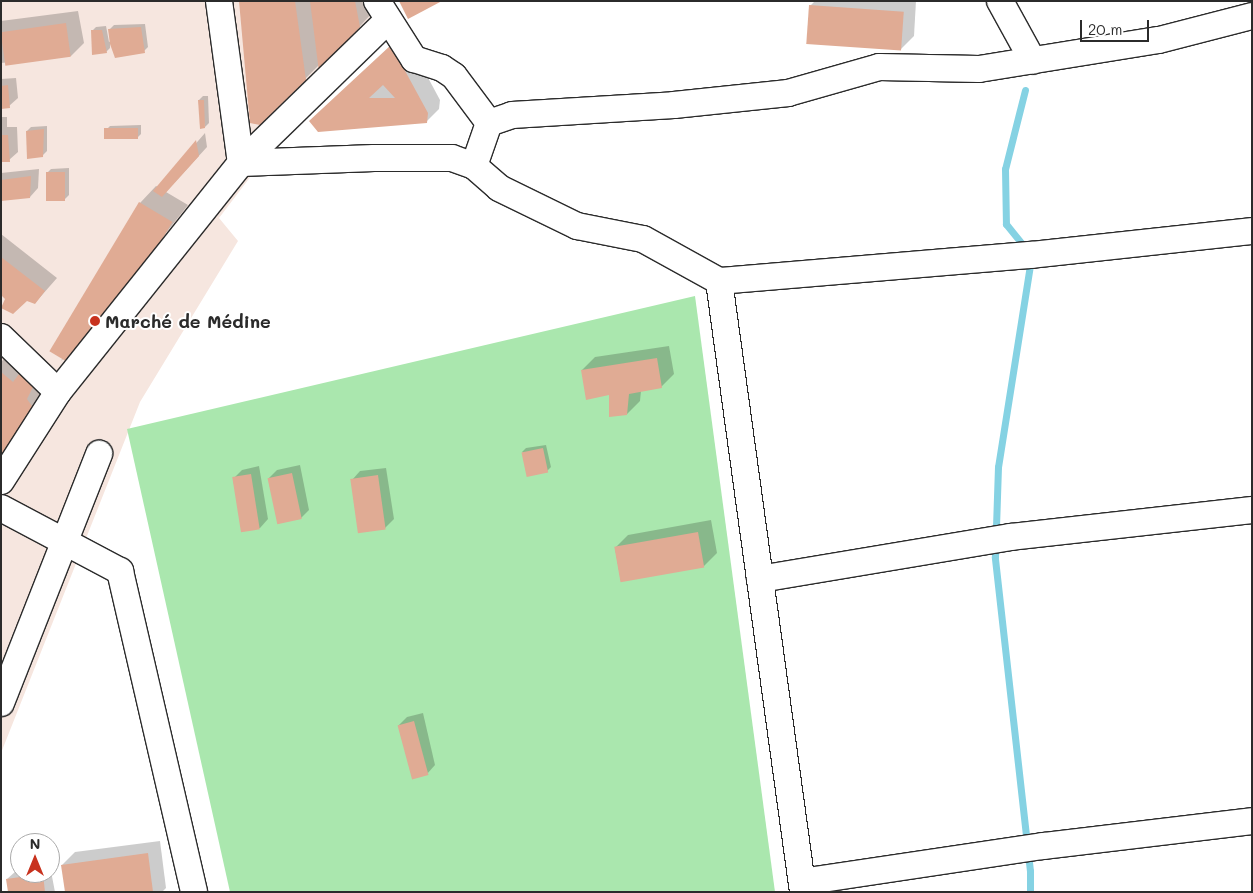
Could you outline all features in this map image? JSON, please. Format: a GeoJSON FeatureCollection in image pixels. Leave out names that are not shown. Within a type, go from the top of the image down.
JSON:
{"type":"FeatureCollection","features":[{"type":"Feature","properties":{"kind":"street"},"geometry":{"type":"LineString","coordinates":[[219,1],[241,163]]}},
{"type":"Feature","properties":{"kind":"street"},"geometry":{"type":"LineString","coordinates":[[1000,1],[1033,61]]}},
{"type":"Feature","properties":{"kind":"street"},"geometry":{"type":"LineString","coordinates":[[1,481],[58,392],[241,163],[382,11],[414,59],[442,68],[454,76],[489,122]]}},
{"type":"Feature","properties":{"kind":"street"},"geometry":{"type":"LineString","coordinates":[[489,122],[512,115],[674,105],[788,94],[880,67],[979,69],[1159,40],[1252,16]]}},
{"type":"Feature","properties":{"kind":"street"},"geometry":{"type":"LineString","coordinates":[[474,166],[489,122]]}},
{"type":"Feature","properties":{"kind":"street"},"geometry":{"type":"LineString","coordinates":[[241,163],[374,158],[452,158],[474,166],[499,188],[577,226],[643,239],[719,281],[1032,255],[1252,231]]}},
{"type":"Feature","properties":{"kind":"street"},"geometry":{"type":"LineString","coordinates":[[719,281],[803,887],[1013,850],[1252,821]]}},
{"type":"Feature","properties":{"kind":"street"},"geometry":{"type":"LineString","coordinates":[[1,338],[58,392]]}},
{"type":"Feature","properties":{"kind":"street"},"geometry":{"type":"LineString","coordinates":[[1,703],[99,454]]}},
{"type":"Feature","properties":{"kind":"street"},"geometry":{"type":"LineString","coordinates":[[1,508],[120,571],[194,892]]}},
{"type":"Feature","properties":{"kind":"street"},"geometry":{"type":"LineString","coordinates":[[760,579],[1012,537],[1252,510]]}},
{"type":"Feature","properties":{"kind":"shaded area","name":"Marché de Médine"},"geometry":{"type":"Polygon","coordinates":[[[1,1],[369,1],[375,13],[219,218],[238,241],[140,402],[1,753],[1,1]]]}},
{"type":"Feature","properties":{"kind":"green space"},"geometry":{"type":"Polygon","coordinates":[[[695,296],[775,892],[230,892],[127,429],[695,296]]]}},
{"type":"Feature","properties":{"kind":"building"},"geometry":{"type":"Polygon","coordinates":[[[239,1],[295,1],[306,80],[260,125],[250,123],[239,1]]]}},
{"type":"Feature","properties":{"kind":"building"},"geometry":{"type":"Polygon","coordinates":[[[310,1],[355,1],[360,27],[319,72],[310,1]]]}},
{"type":"Feature","properties":{"kind":"building"},"geometry":{"type":"Polygon","coordinates":[[[399,1],[442,1],[408,19],[399,1]]]}},
{"type":"Feature","properties":{"kind":"building"},"geometry":{"type":"Polygon","coordinates":[[[809,5],[904,12],[901,51],[806,44],[809,5]]]}},
{"type":"Feature","properties":{"kind":"building"},"geometry":{"type":"Polygon","coordinates":[[[66,23],[71,57],[5,66],[1,32],[66,23]]]}},
{"type":"Feature","properties":{"kind":"building"},"geometry":{"type":"Polygon","coordinates":[[[141,27],[145,53],[115,58],[110,44],[108,29],[141,27]]]}},
{"type":"Feature","properties":{"kind":"building"},"geometry":{"type":"Polygon","coordinates":[[[91,30],[102,30],[107,53],[92,55],[91,30]]]}},
{"type":"Feature","properties":{"kind":"building"},"geometry":{"type":"Polygon","coordinates":[[[391,45],[428,113],[427,123],[318,132],[309,121],[391,45]],[[383,85],[369,98],[395,98],[383,85]]]}},
{"type":"Feature","properties":{"kind":"building"},"geometry":{"type":"Polygon","coordinates":[[[8,85],[10,108],[1,109],[1,86],[8,85]]]}},
{"type":"Feature","properties":{"kind":"building"},"geometry":{"type":"Polygon","coordinates":[[[198,100],[204,100],[205,128],[200,129],[198,100]]]}},
{"type":"Feature","properties":{"kind":"building"},"geometry":{"type":"Polygon","coordinates":[[[104,128],[138,128],[138,139],[104,139],[104,128]]]}},
{"type":"Feature","properties":{"kind":"building"},"geometry":{"type":"Polygon","coordinates":[[[44,129],[43,157],[27,159],[26,131],[44,129]]]}},
{"type":"Feature","properties":{"kind":"building"},"geometry":{"type":"Polygon","coordinates":[[[1,135],[8,135],[10,162],[1,162],[1,135]]]}},
{"type":"Feature","properties":{"kind":"building"},"geometry":{"type":"Polygon","coordinates":[[[196,140],[199,156],[162,197],[153,191],[196,140]]]}},
{"type":"Feature","properties":{"kind":"building"},"geometry":{"type":"Polygon","coordinates":[[[46,172],[65,172],[65,201],[46,201],[46,172]]]}},
{"type":"Feature","properties":{"kind":"building"},"geometry":{"type":"Polygon","coordinates":[[[31,176],[30,198],[1,201],[1,180],[31,176]]]}},
{"type":"Feature","properties":{"kind":"building"},"geometry":{"type":"Polygon","coordinates":[[[139,202],[172,222],[83,371],[49,351],[139,202]]]}},
{"type":"Feature","properties":{"kind":"building"},"geometry":{"type":"Polygon","coordinates":[[[1,257],[45,291],[35,304],[27,301],[13,314],[1,308],[5,299],[1,295],[1,257]]]}},
{"type":"Feature","properties":{"kind":"building"},"geometry":{"type":"Polygon","coordinates":[[[657,358],[662,388],[629,394],[627,415],[609,417],[609,395],[586,400],[581,370],[657,358]]]}},
{"type":"Feature","properties":{"kind":"building"},"geometry":{"type":"Polygon","coordinates":[[[22,370],[36,381],[27,399],[38,415],[1,457],[1,372],[13,382],[22,370]]]}},
{"type":"Feature","properties":{"kind":"building"},"geometry":{"type":"Polygon","coordinates":[[[543,448],[548,472],[527,477],[521,453],[543,448]]]}},
{"type":"Feature","properties":{"kind":"building"},"geometry":{"type":"Polygon","coordinates":[[[292,473],[302,519],[277,524],[268,478],[292,473]]]}},
{"type":"Feature","properties":{"kind":"building"},"geometry":{"type":"Polygon","coordinates":[[[251,474],[260,529],[241,532],[232,477],[251,474]]]}},
{"type":"Feature","properties":{"kind":"building"},"geometry":{"type":"Polygon","coordinates":[[[378,475],[386,529],[358,533],[350,479],[378,475]]]}},
{"type":"Feature","properties":{"kind":"building"},"geometry":{"type":"Polygon","coordinates":[[[698,532],[704,567],[621,582],[614,547],[698,532]]]}},
{"type":"Feature","properties":{"kind":"building"},"geometry":{"type":"Polygon","coordinates":[[[414,721],[428,775],[412,779],[398,725],[414,721]]]}},
{"type":"Feature","properties":{"kind":"building"},"geometry":{"type":"Polygon","coordinates":[[[148,853],[153,892],[65,892],[61,865],[148,853]]]}},
{"type":"Feature","properties":{"kind":"building"},"geometry":{"type":"Polygon","coordinates":[[[10,878],[10,883],[44,883],[45,892],[8,892],[6,879],[10,878]]]}},
{"type":"Feature","properties":{"kind":"waterway"},"geometry":{"type":"LineString","coordinates":[[1025,90],[1005,169],[1006,224],[1027,250]]}},
{"type":"Feature","properties":{"kind":"waterway"},"geometry":{"type":"LineString","coordinates":[[1030,892],[1030,871],[995,557],[998,467],[1031,259]]}},
{"type":"Feature","properties":{"kind":"place","name":"Marché de Médine"},"geometry":{"type":"Point","coordinates":[95,321]}}]}
